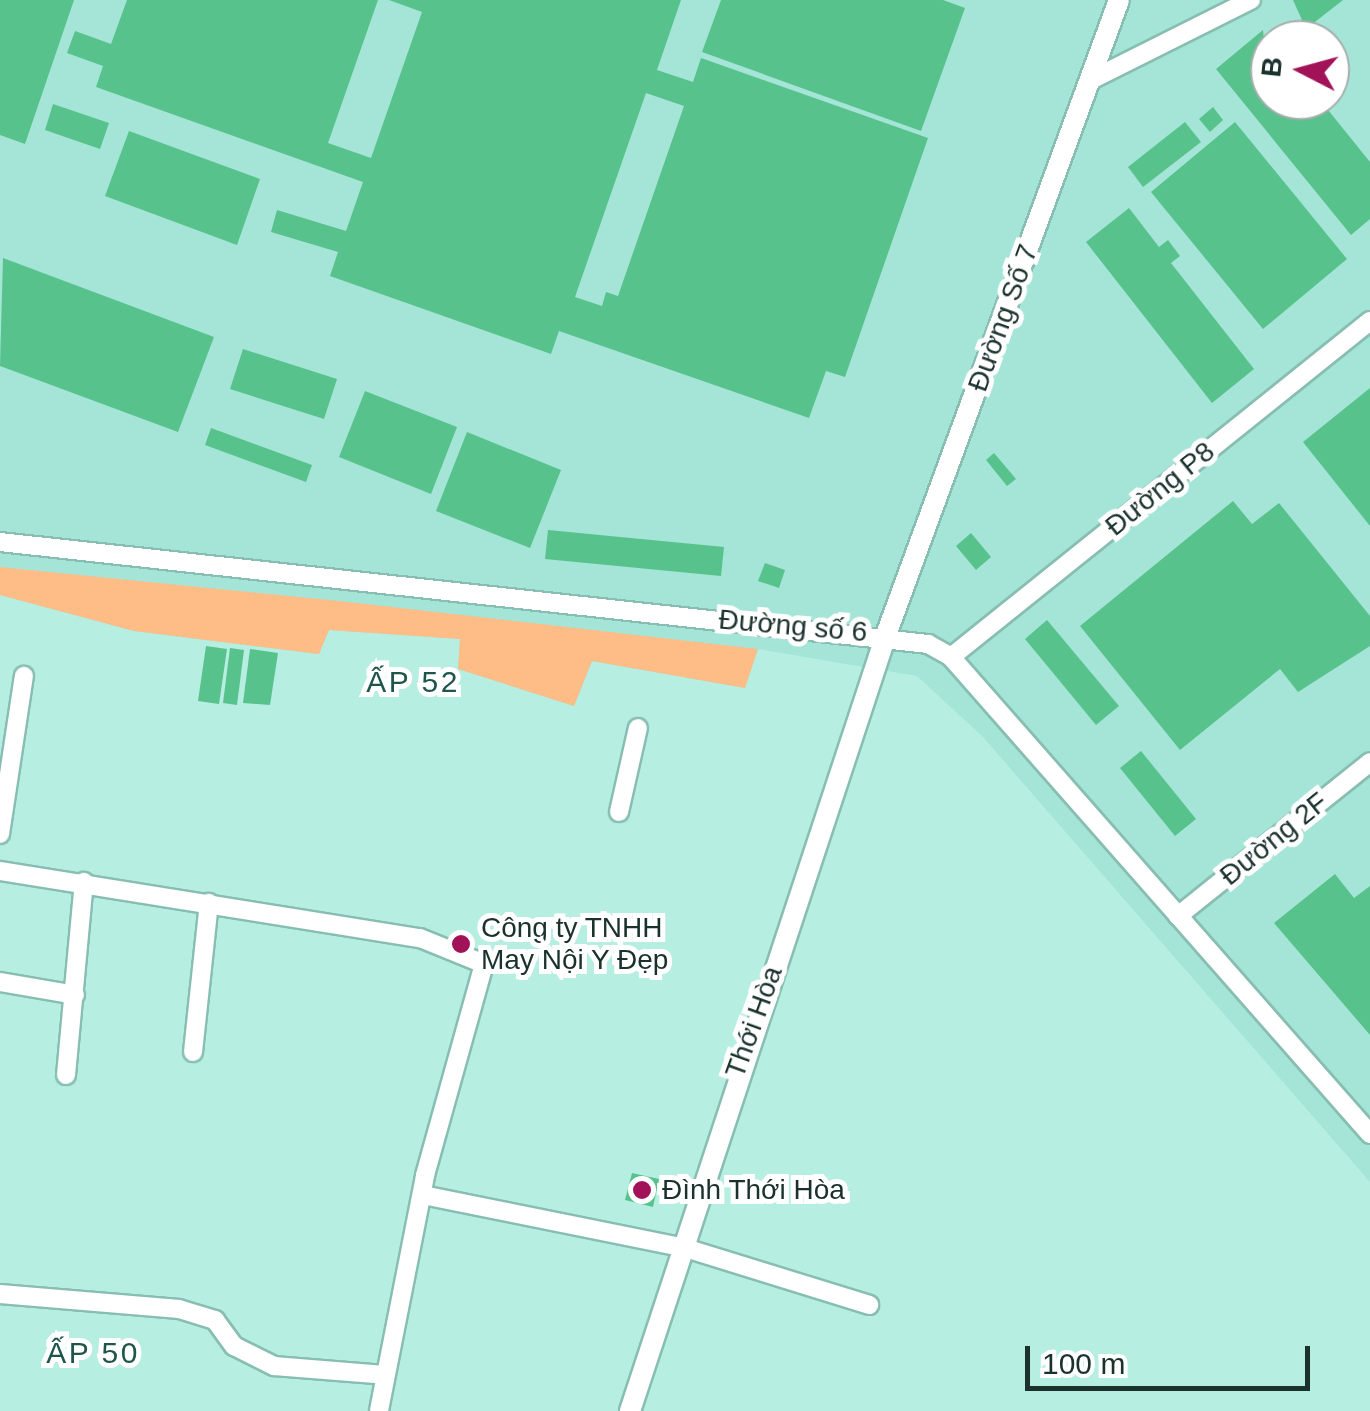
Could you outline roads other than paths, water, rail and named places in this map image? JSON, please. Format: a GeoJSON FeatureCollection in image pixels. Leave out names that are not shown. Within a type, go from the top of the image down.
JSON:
{"type":"FeatureCollection","features":[{"type":"Feature","properties":{"kind":"street","name":"Đường Số 7"},"geometry":{"type":"LineString","coordinates":[[886,635],[1119,0]]}},
{"type":"Feature","properties":{"kind":"street"},"geometry":{"type":"LineString","coordinates":[[1091,80],[1251,0]]}},
{"type":"Feature","properties":{"kind":"street","name":"Đường P8"},"geometry":{"type":"LineString","coordinates":[[951,656],[1370,321]]}},
{"type":"Feature","properties":{"kind":"street","name":"Đường số 6"},"geometry":{"type":"LineString","coordinates":[[0,542],[886,635],[951,656]]}},
{"type":"Feature","properties":{"kind":"street","name":"Thới Hòa"},"geometry":{"type":"LineString","coordinates":[[630,1411],[886,635]]}},
{"type":"Feature","properties":{"kind":"street"},"geometry":{"type":"LineString","coordinates":[[951,656],[1370,1134]]}},
{"type":"Feature","properties":{"kind":"street"},"geometry":{"type":"LineString","coordinates":[[0,834],[24,676]]}},
{"type":"Feature","properties":{"kind":"street"},"geometry":{"type":"LineString","coordinates":[[619,812],[638,728]]}},
{"type":"Feature","properties":{"kind":"street","name":"Đường 2F"},"geometry":{"type":"LineString","coordinates":[[1178,916],[1370,762]]}},
{"type":"Feature","properties":{"kind":"street"},"geometry":{"type":"LineString","coordinates":[[0,871],[420,938],[484,964],[423,1195],[378,1411]]}},
{"type":"Feature","properties":{"kind":"street"},"geometry":{"type":"LineString","coordinates":[[66,1075],[84,882]]}},
{"type":"Feature","properties":{"kind":"street"},"geometry":{"type":"LineString","coordinates":[[193,1052],[209,902]]}},
{"type":"Feature","properties":{"kind":"street"},"geometry":{"type":"LineString","coordinates":[[0,982],[75,995]]}},
{"type":"Feature","properties":{"kind":"street"},"geometry":{"type":"LineString","coordinates":[[423,1195],[682,1247],[869,1305]]}},
{"type":"Feature","properties":{"kind":"street"},"geometry":{"type":"LineString","coordinates":[[0,1294],[179,1309],[215,1320],[234,1346],[274,1366],[385,1375]]}},
{"type":"Feature","properties":{"kind":"place","name":"Công ty TNHH May Nội Y Đẹp"},"geometry":{"type":"Point","coordinates":[461,944]}},
{"type":"Feature","properties":{"kind":"place","name":"Đình Thới Hòa"},"geometry":{"type":"Point","coordinates":[642,1190]}},
{"type":"Feature","properties":{"kind":"district","name":"ẤP 52"},"geometry":{"type":"Point","coordinates":[413,682]}},
{"type":"Feature","properties":{"kind":"district","name":"ẤP 50"},"geometry":{"type":"Point","coordinates":[93,1353]}}]}
